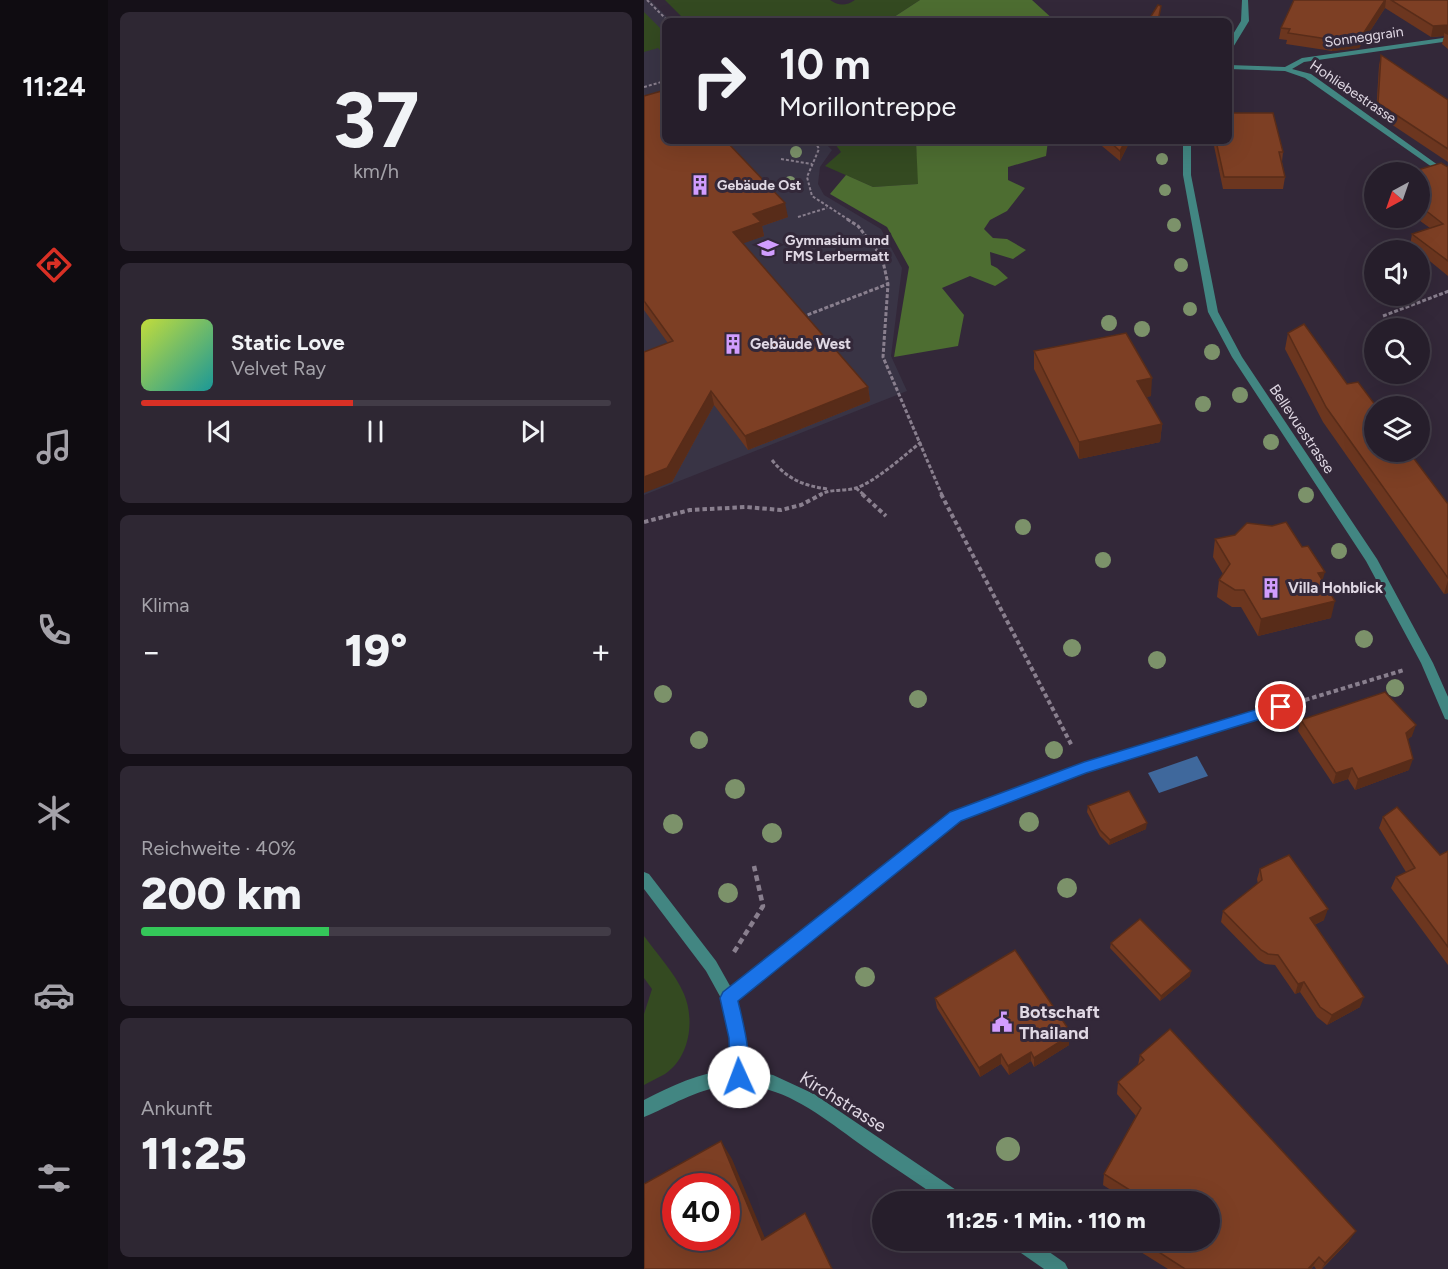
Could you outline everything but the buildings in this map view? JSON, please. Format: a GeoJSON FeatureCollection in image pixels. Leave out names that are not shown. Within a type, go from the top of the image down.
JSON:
{"type":"FeatureCollection","features":[{"type":"Feature","properties":{"kind":"street"},"geometry":{"type":"LineString","coordinates":[[1232,42],[1245,21],[1246,0]]}},
{"type":"Feature","properties":{"kind":"street","name":"Sonneggrain"},"geometry":{"type":"LineString","coordinates":[[1286,69],[1302,60],[1448,39]]}},
{"type":"Feature","properties":{"kind":"street","name":"Hohliebestrasse"},"geometry":{"type":"LineString","coordinates":[[1232,67],[1299,71],[1318,82],[1448,177]]}},
{"type":"Feature","properties":{"kind":"street","name":"Bellevuestrasse"},"geometry":{"type":"LineString","coordinates":[[1187,144],[1187,175],[1213,312],[1237,357],[1371,559],[1427,663],[1448,715]]}},
{"type":"Feature","properties":{"kind":"street"},"geometry":{"type":"LineString","coordinates":[[729,998],[956,816],[1084,768],[1281,707]]}},
{"type":"Feature","properties":{"kind":"street"},"geometry":{"type":"LineString","coordinates":[[644,878],[710,966],[729,998],[738,1038],[739,1077],[695,1085],[644,1109]]}},
{"type":"Feature","properties":{"kind":"street","name":"Kirchstrasse"},"geometry":{"type":"LineString","coordinates":[[739,1077],[773,1083],[801,1096],[943,1191]]}},
{"type":"Feature","properties":{"kind":"street"},"geometry":{"type":"LineString","coordinates":[[1032,1251],[1055,1268]]}},
{"type":"Feature","properties":{"kind":"path"},"geometry":{"type":"LineString","coordinates":[[647,0],[665,18]]}},
{"type":"Feature","properties":{"kind":"path"},"geometry":{"type":"LineString","coordinates":[[644,87],[662,82]]}},
{"type":"Feature","properties":{"kind":"path"},"geometry":{"type":"LineString","coordinates":[[816,144],[819,149],[808,177],[812,196],[858,226],[882,257],[888,284],[884,357],[947,509],[1084,768]]}},
{"type":"Feature","properties":{"kind":"path"},"geometry":{"type":"LineString","coordinates":[[781,159],[812,164]]}},
{"type":"Feature","properties":{"kind":"path"},"geometry":{"type":"LineString","coordinates":[[798,217],[828,207]]}},
{"type":"Feature","properties":{"kind":"path"},"geometry":{"type":"LineString","coordinates":[[801,317],[888,284]]}},
{"type":"Feature","properties":{"kind":"path"},"geometry":{"type":"LineString","coordinates":[[1383,316],[1448,291]]}},
{"type":"Feature","properties":{"kind":"path"},"geometry":{"type":"LineString","coordinates":[[772,460],[781,472],[804,487],[856,488],[884,471],[921,442]]}},
{"type":"Feature","properties":{"kind":"path"},"geometry":{"type":"LineString","coordinates":[[856,488],[886,516]]}},
{"type":"Feature","properties":{"kind":"path"},"geometry":{"type":"LineString","coordinates":[[644,522],[690,510],[746,507],[781,510],[801,505],[829,489]]}},
{"type":"Feature","properties":{"kind":"path"},"geometry":{"type":"LineString","coordinates":[[1281,707],[1427,663]]}},
{"type":"Feature","properties":{"kind":"path"},"geometry":{"type":"LineString","coordinates":[[710,966],[734,952],[763,906],[754,866]]}},
{"type":"Feature","properties":{"kind":"shaded area","name":"Gymnasium und FMS Lerbermatt"},"geometry":{"type":"Polygon","coordinates":[[[644,0],[650,0],[668,18],[662,18],[662,144],[826,144],[832,150],[820,167],[818,184],[824,195],[881,229],[902,268],[891,356],[907,391],[644,495],[644,0]]]}},
{"type":"Feature","properties":{"kind":"green space"},"geometry":{"type":"Polygon","coordinates":[[[665,0],[830,0],[842,4],[855,0],[920,0],[894,18],[683,18],[665,0]]]}},
{"type":"Feature","properties":{"kind":"green space"},"geometry":{"type":"Polygon","coordinates":[[[920,0],[1032,0],[1052,18],[894,18],[920,0]]]}},
{"type":"Feature","properties":{"kind":"green space"},"geometry":{"type":"Polygon","coordinates":[[[644,12],[662,30],[662,52],[658,48],[644,52],[644,12]]]}},
{"type":"Feature","properties":{"kind":"green space"},"geometry":{"type":"Polygon","coordinates":[[[835,144],[916,144],[919,184],[873,187],[825,166],[841,152],[835,144]]]}},
{"type":"Feature","properties":{"kind":"green space"},"geometry":{"type":"Polygon","coordinates":[[[916,144],[1048,144],[1046,156],[1008,167],[1008,180],[1025,188],[1007,211],[990,220],[984,229],[993,238],[1007,239],[1026,250],[1013,259],[990,252],[991,265],[1008,278],[995,286],[970,276],[942,288],[964,315],[958,346],[894,357],[909,267],[887,227],[830,194],[846,175],[873,187],[918,184],[916,144]]]}},
{"type":"Feature","properties":{"kind":"green space"},"geometry":{"type":"Polygon","coordinates":[[[644,936],[671,971],[684,994],[689,1026],[685,1048],[680,1058],[665,1074],[644,1085],[644,1014],[652,989],[644,978],[644,936]]]}},
{"type":"Feature","properties":{"kind":"water"},"geometry":{"type":"Polygon","coordinates":[[[1197,756],[1208,776],[1159,793],[1148,773],[1197,756]]]}},
{"type":"Feature","properties":{"kind":"place","name":"Gebäude Ost"},"geometry":{"type":"Point","coordinates":[700,185]}},
{"type":"Feature","properties":{"kind":"place","name":"Gymnasium und FMS Lerbermatt"},"geometry":{"type":"Point","coordinates":[768,248]}},
{"type":"Feature","properties":{"kind":"place","name":"Gebäude West"},"geometry":{"type":"Point","coordinates":[733,344]}},
{"type":"Feature","properties":{"kind":"place","name":"Villa Hohblick"},"geometry":{"type":"Point","coordinates":[1271,588]}},
{"type":"Feature","properties":{"kind":"place","name":"Botschaft Thailand"},"geometry":{"type":"Point","coordinates":[1002,1022]}},
{"type":"Feature","properties":{"kind":"route"},"geometry":{"type":"LineString","coordinates":[[739,1077],[738,1038],[729,998],[956,816],[1084,768],[1281,707]]}}]}
